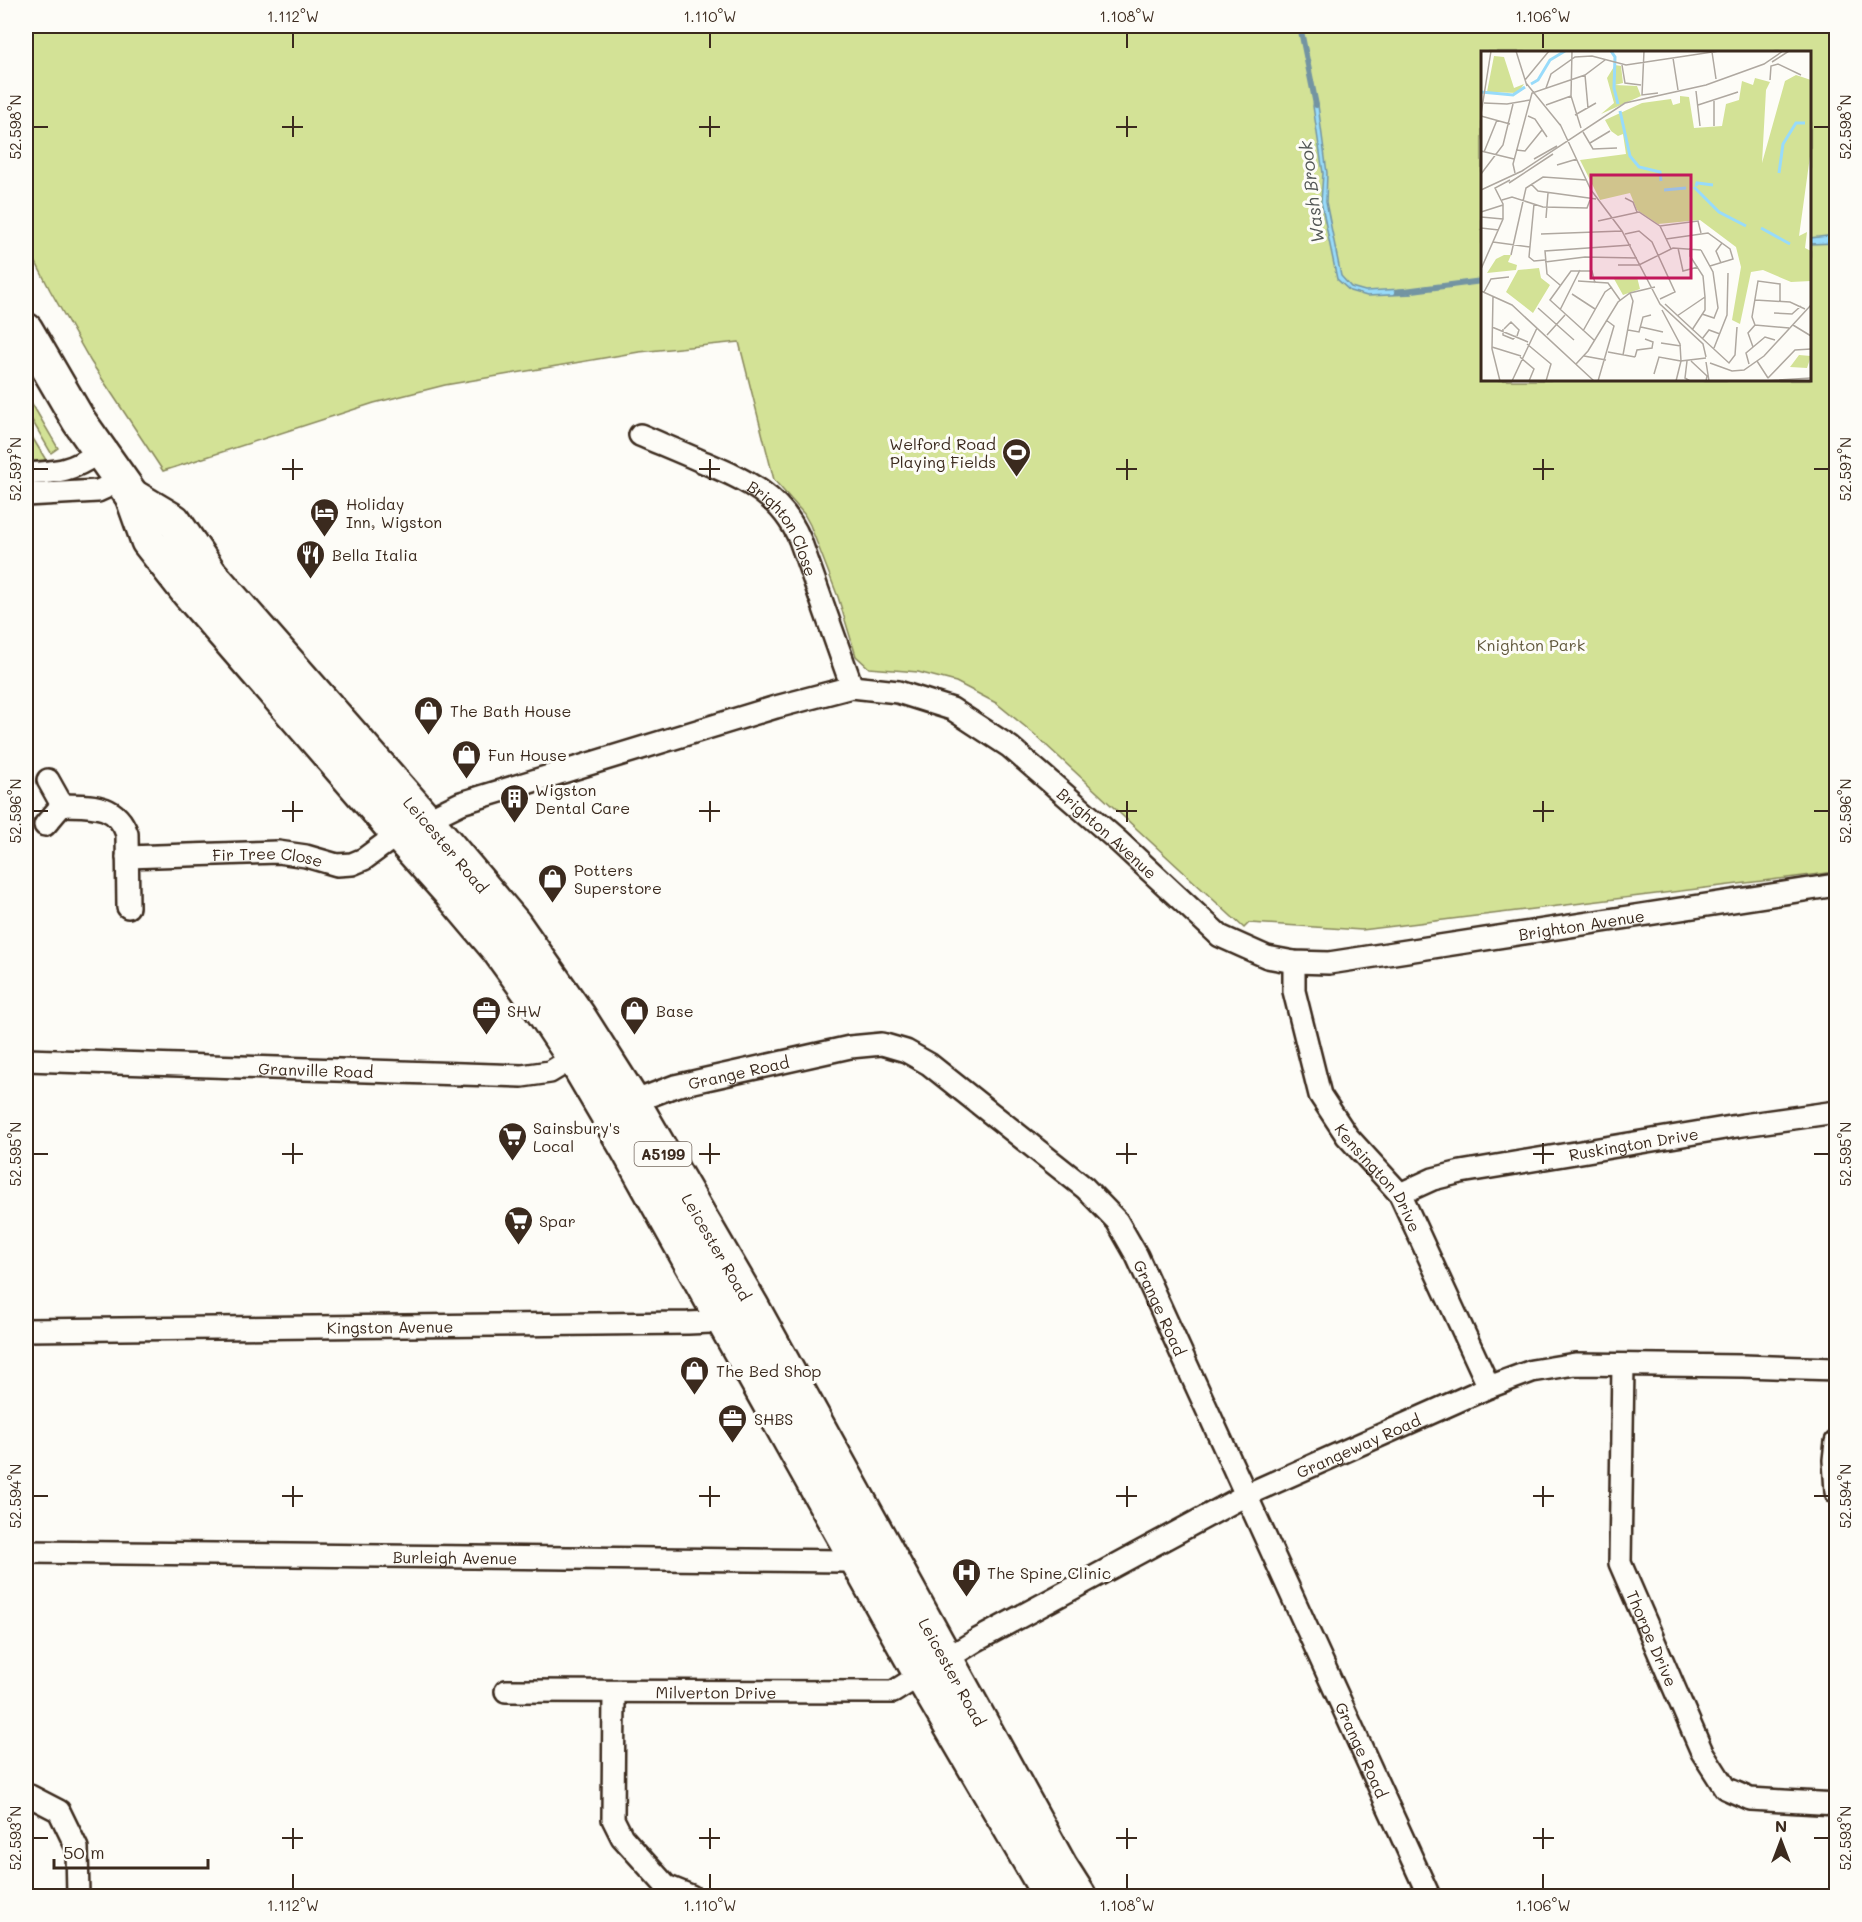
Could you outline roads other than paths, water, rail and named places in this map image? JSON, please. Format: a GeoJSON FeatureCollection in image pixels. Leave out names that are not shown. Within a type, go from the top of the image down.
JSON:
{"type":"FeatureCollection","features":[{"type":"Feature","properties":{"kind":"main road","name":"A5199"},"geometry":{"type":"LineString","coordinates":[[26,330],[79,421],[100,452]]}},
{"type":"Feature","properties":{"kind":"main road","name":"Leicester Road"},"geometry":{"type":"LineString","coordinates":[[100,452],[125,487],[174,521],[211,575],[412,828],[514,924],[579,1017],[585,1051],[602,1103],[721,1319],[867,1549],[933,1667],[1050,1896]]}},
{"type":"Feature","properties":{"kind":"main road","name":"Leicester Road"},"geometry":{"type":"LineString","coordinates":[[585,1051],[633,1102],[751,1305],[867,1549]]}},
{"type":"Feature","properties":{"kind":"main road","name":"Leicester Road"},"geometry":{"type":"LineString","coordinates":[[933,1667],[1079,1896]]}},
{"type":"Feature","properties":{"kind":"street","name":"Brighton Close"},"geometry":{"type":"LineString","coordinates":[[640,435],[745,480],[766,494],[786,515],[800,540],[852,687]]}},
{"type":"Feature","properties":{"kind":"street"},"geometry":{"type":"LineString","coordinates":[[26,474],[56,473],[79,465],[100,452]]}},
{"type":"Feature","properties":{"kind":"street"},"geometry":{"type":"LineString","coordinates":[[26,495],[98,491],[109,486],[125,487]]}},
{"type":"Feature","properties":{"kind":"street","name":"Brighton Avenue"},"geometry":{"type":"LineString","coordinates":[[412,828],[461,803],[852,687],[898,692],[952,709],[1010,747],[1117,840],[1220,936],[1267,957],[1294,962],[1329,963],[1836,885]]}},
{"type":"Feature","properties":{"kind":"street"},"geometry":{"type":"LineString","coordinates":[[48,780],[62,805]]}},
{"type":"Feature","properties":{"kind":"street"},"geometry":{"type":"LineString","coordinates":[[45,825],[62,805]]}},
{"type":"Feature","properties":{"kind":"street"},"geometry":{"type":"LineString","coordinates":[[62,805],[93,806],[105,809],[123,824],[127,834],[128,907]]}},
{"type":"Feature","properties":{"kind":"street","name":"Fir Tree Close"},"geometry":{"type":"LineString","coordinates":[[127,857],[278,852],[306,856],[337,865],[352,864],[412,828]]}},
{"type":"Feature","properties":{"kind":"street","name":"Kensington Drive"},"geometry":{"type":"LineString","coordinates":[[1294,962],[1294,991],[1320,1095],[1347,1136],[1400,1194],[1489,1387]]}},
{"type":"Feature","properties":{"kind":"street","name":"Grange Road"},"geometry":{"type":"LineString","coordinates":[[633,1102],[675,1086],[850,1047],[882,1044],[906,1051],[929,1064],[1085,1188],[1117,1221],[1137,1256],[1429,1896]]}},
{"type":"Feature","properties":{"kind":"street","name":"Granville Road"},"geometry":{"type":"LineString","coordinates":[[26,1060],[522,1076],[550,1072],[585,1051]]}},
{"type":"Feature","properties":{"kind":"street","name":"Ruskington Drive"},"geometry":{"type":"LineString","coordinates":[[1400,1194],[1433,1179],[1461,1172],[1743,1125],[1836,1112]]}},
{"type":"Feature","properties":{"kind":"street","name":"Kingston Avenue"},"geometry":{"type":"LineString","coordinates":[[26,1330],[688,1323],[711,1322],[751,1305]]}},
{"type":"Feature","properties":{"kind":"street","name":"Grangeway Road"},"geometry":{"type":"LineString","coordinates":[[933,1667],[977,1640],[1246,1495],[1489,1387],[1532,1371],[1575,1364],[1836,1369]]}},
{"type":"Feature","properties":{"kind":"street","name":"Thorpe Drive"},"geometry":{"type":"LineString","coordinates":[[1623,1365],[1620,1563],[1702,1752],[1725,1788],[1750,1799],[1836,1804]]}},
{"type":"Feature","properties":{"kind":"street"},"geometry":{"type":"LineString","coordinates":[[1836,1442],[1834,1460],[1836,1492]]}},
{"type":"Feature","properties":{"kind":"street","name":"Burleigh Avenue"},"geometry":{"type":"LineString","coordinates":[[26,1552],[844,1561],[867,1549]]}},
{"type":"Feature","properties":{"kind":"street","name":"Milverton Drive"},"geometry":{"type":"LineString","coordinates":[[506,1691],[893,1692],[933,1667]]}},
{"type":"Feature","properties":{"kind":"street"},"geometry":{"type":"LineString","coordinates":[[614,1692],[613,1819],[621,1837],[666,1886],[691,1896]]}},
{"type":"Feature","properties":{"kind":"street"},"geometry":{"type":"LineString","coordinates":[[26,1795],[59,1811],[77,1848],[78,1896]]}},
{"type":"Feature","properties":{"kind":"water"},"geometry":{"type":"Polygon","coordinates":[[[1315,98],[1318,105],[1327,173],[1326,202],[1341,276],[1351,287],[1365,291],[1403,289],[1411,294],[1367,296],[1350,291],[1337,279],[1321,202],[1323,173],[1313,106],[1315,98]]]}},
{"type":"Feature","properties":{"kind":"water"},"geometry":{"type":"Polygon","coordinates":[[[1836,235],[1836,243],[1811,244],[1811,238],[1836,235]]]}},
{"type":"Feature","properties":{"kind":"waterway","name":"Wash Brook"},"geometry":{"type":"LineString","coordinates":[[1300,26],[1316,105]]}},
{"type":"Feature","properties":{"kind":"waterway","name":"Wash Brook"},"geometry":{"type":"LineString","coordinates":[[1397,292],[1481,281]]}},
{"type":"Feature","properties":{"kind":"place","name":"Welford Road Playing Fields"},"geometry":{"type":"Point","coordinates":[1017,478]}},
{"type":"Feature","properties":{"kind":"place","name":"Holiday Inn, Wigston"},"geometry":{"type":"Point","coordinates":[325,538]}},
{"type":"Feature","properties":{"kind":"place","name":"Bella Italia"},"geometry":{"type":"Point","coordinates":[311,580]}},
{"type":"Feature","properties":{"kind":"place","name":"The Bath House"},"geometry":{"type":"Point","coordinates":[429,736]}},
{"type":"Feature","properties":{"kind":"place","name":"Fun House"},"geometry":{"type":"Point","coordinates":[467,780]}},
{"type":"Feature","properties":{"kind":"place","name":"Wigston Dental Care"},"geometry":{"type":"Point","coordinates":[514,824]}},
{"type":"Feature","properties":{"kind":"place","name":"Potters Superstore"},"geometry":{"type":"Point","coordinates":[553,904]}},
{"type":"Feature","properties":{"kind":"place","name":"SHW"},"geometry":{"type":"Point","coordinates":[486,1036]}},
{"type":"Feature","properties":{"kind":"place","name":"Base"},"geometry":{"type":"Point","coordinates":[635,1036]}},
{"type":"Feature","properties":{"kind":"place","name":"Sainsbury's Local"},"geometry":{"type":"Point","coordinates":[512,1162]}},
{"type":"Feature","properties":{"kind":"place","name":"Spar"},"geometry":{"type":"Point","coordinates":[518,1246]}},
{"type":"Feature","properties":{"kind":"place","name":"The Bed Shop"},"geometry":{"type":"Point","coordinates":[695,1396]}},
{"type":"Feature","properties":{"kind":"place","name":"SHBS"},"geometry":{"type":"Point","coordinates":[733,1444]}},
{"type":"Feature","properties":{"kind":"place","name":"The Spine Clinic"},"geometry":{"type":"Point","coordinates":[966,1598]}},
{"type":"Feature","properties":{"kind":"park label","name":"Knighton Park"},"geometry":{"type":"Point","coordinates":[1531,644]}}]}
